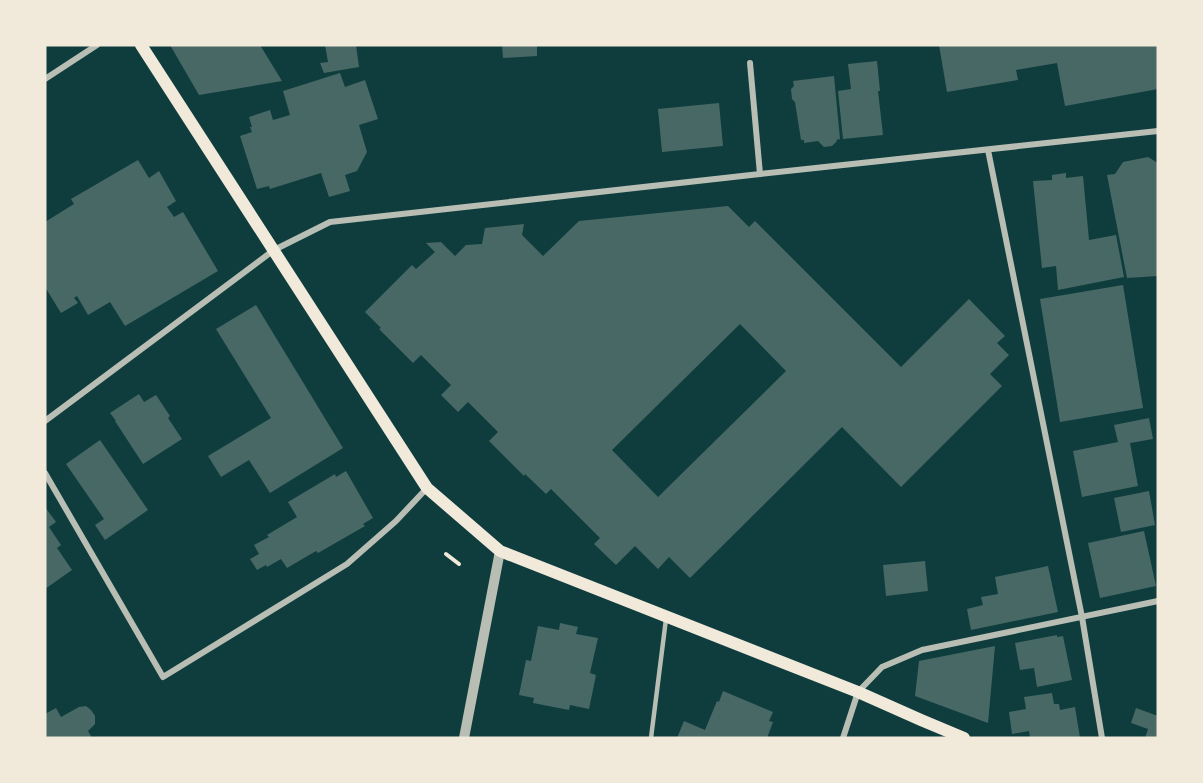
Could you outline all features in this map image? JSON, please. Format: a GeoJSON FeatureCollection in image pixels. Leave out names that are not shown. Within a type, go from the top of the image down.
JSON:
{"type":"FeatureCollection","features":[{"type":"Feature","properties":{"kind":"main road"},"geometry":{"type":"LineString","coordinates":[[141,45],[427,488],[500,551],[858,692],[964,738]]}},
{"type":"Feature","properties":{"kind":"street"},"geometry":{"type":"LineString","coordinates":[[45,79],[97,45]]}},
{"type":"Feature","properties":{"kind":"street"},"geometry":{"type":"LineString","coordinates":[[750,63],[760,174]]}},
{"type":"Feature","properties":{"kind":"street"},"geometry":{"type":"LineString","coordinates":[[45,421],[274,250],[330,222],[1158,131]]}},
{"type":"Feature","properties":{"kind":"street"},"geometry":{"type":"LineString","coordinates":[[988,150],[1082,617],[1102,738]]}},
{"type":"Feature","properties":{"kind":"street"},"geometry":{"type":"LineString","coordinates":[[45,472],[163,676],[347,564],[396,521],[427,488]]}},
{"type":"Feature","properties":{"kind":"street"},"geometry":{"type":"LineString","coordinates":[[464,738],[500,551]]}},
{"type":"Feature","properties":{"kind":"street"},"geometry":{"type":"LineString","coordinates":[[843,738],[858,692],[882,667],[922,650],[1158,601]]}},
{"type":"Feature","properties":{"kind":"lane"},"geometry":{"type":"LineString","coordinates":[[651,738],[667,616]]}},
{"type":"Feature","properties":{"kind":"path"},"geometry":{"type":"LineString","coordinates":[[446,554],[459,564]]}},
{"type":"Feature","properties":{"kind":"building"},"geometry":{"type":"Polygon","coordinates":[[[170,45],[260,45],[282,81],[199,95],[170,45]]]}},
{"type":"Feature","properties":{"kind":"building"},"geometry":{"type":"Polygon","coordinates":[[[325,45],[356,45],[359,67],[324,73],[320,63],[328,62],[325,45]]]}},
{"type":"Feature","properties":{"kind":"building"},"geometry":{"type":"Polygon","coordinates":[[[502,45],[537,45],[537,56],[503,58],[502,45]]]}},
{"type":"Feature","properties":{"kind":"building"},"geometry":{"type":"Polygon","coordinates":[[[939,45],[1158,45],[1158,89],[1065,106],[1057,63],[1016,70],[1018,80],[947,92],[939,45]]]}},
{"type":"Feature","properties":{"kind":"building"},"geometry":{"type":"Polygon","coordinates":[[[877,61],[883,135],[843,139],[838,91],[851,89],[848,64],[877,61]]]}},
{"type":"Feature","properties":{"kind":"building"},"geometry":{"type":"Polygon","coordinates":[[[340,73],[345,87],[365,80],[378,119],[359,125],[367,152],[357,171],[345,175],[350,191],[329,197],[321,173],[270,189],[269,186],[257,189],[240,136],[252,132],[249,117],[270,110],[273,120],[290,115],[283,91],[340,73]]]}},
{"type":"Feature","properties":{"kind":"building"},"geometry":{"type":"Polygon","coordinates":[[[834,76],[840,139],[836,140],[832,146],[824,147],[818,141],[804,143],[804,140],[801,140],[795,102],[792,99],[793,81],[834,76]]]}},
{"type":"Feature","properties":{"kind":"building"},"geometry":{"type":"Polygon","coordinates":[[[719,103],[723,146],[662,152],[658,109],[719,103]]]}},
{"type":"Feature","properties":{"kind":"building"},"geometry":{"type":"Polygon","coordinates":[[[1148,157],[1158,163],[1158,276],[1127,278],[1107,175],[1115,174],[1123,162],[1148,157]]]}},
{"type":"Feature","properties":{"kind":"building"},"geometry":{"type":"Polygon","coordinates":[[[138,160],[149,178],[159,171],[176,201],[167,207],[174,217],[183,212],[218,271],[125,326],[110,302],[88,315],[77,296],[74,298],[78,303],[61,313],[45,287],[45,222],[74,204],[71,199],[138,160]]]}},
{"type":"Feature","properties":{"kind":"building"},"geometry":{"type":"Polygon","coordinates":[[[1066,173],[1066,178],[1083,176],[1089,240],[1116,235],[1124,277],[1058,290],[1056,266],[1042,268],[1033,181],[1052,180],[1052,175],[1066,173]]]}},
{"type":"Feature","properties":{"kind":"building"},"geometry":{"type":"Polygon","coordinates":[[[728,206],[749,227],[755,221],[901,367],[969,299],[1005,336],[997,343],[1009,355],[990,374],[1002,386],[901,487],[842,427],[690,578],[669,557],[658,569],[635,546],[616,565],[594,544],[600,538],[551,489],[546,494],[489,441],[498,432],[468,402],[458,412],[441,395],[451,385],[421,355],[413,363],[365,312],[412,265],[416,269],[435,252],[426,243],[441,242],[455,256],[466,245],[482,244],[485,228],[524,224],[522,235],[543,256],[579,221],[728,206]],[[740,324],[612,450],[658,497],[786,371],[740,324]]]}},
{"type":"Feature","properties":{"kind":"building"},"geometry":{"type":"Polygon","coordinates":[[[1123,285],[1143,408],[1060,422],[1040,299],[1123,285]]]}},
{"type":"Feature","properties":{"kind":"building"},"geometry":{"type":"Polygon","coordinates":[[[256,305],[343,448],[270,493],[249,460],[221,477],[208,456],[271,418],[216,329],[256,305]]]}},
{"type":"Feature","properties":{"kind":"building"},"geometry":{"type":"Polygon","coordinates":[[[139,394],[144,402],[156,395],[182,439],[143,464],[110,413],[139,394]]]}},
{"type":"Feature","properties":{"kind":"building"},"geometry":{"type":"Polygon","coordinates":[[[1149,418],[1153,439],[1130,443],[1138,486],[1082,497],[1073,451],[1118,442],[1114,425],[1149,418]]]}},
{"type":"Feature","properties":{"kind":"building"},"geometry":{"type":"Polygon","coordinates":[[[100,440],[148,510],[105,540],[95,525],[104,519],[66,464],[100,440]]]}},
{"type":"Feature","properties":{"kind":"building"},"geometry":{"type":"Polygon","coordinates":[[[346,471],[373,518],[363,524],[365,526],[287,568],[281,559],[257,570],[250,559],[259,554],[254,545],[297,517],[288,502],[335,474],[336,477],[346,471]]]}},
{"type":"Feature","properties":{"kind":"building"},"geometry":{"type":"Polygon","coordinates":[[[1149,491],[1155,525],[1121,532],[1114,498],[1149,491]]]}},
{"type":"Feature","properties":{"kind":"building"},"geometry":{"type":"Polygon","coordinates":[[[45,507],[56,522],[49,527],[61,545],[57,548],[72,570],[45,589],[45,507]]]}},
{"type":"Feature","properties":{"kind":"building"},"geometry":{"type":"Polygon","coordinates":[[[1144,531],[1156,586],[1100,598],[1088,543],[1144,531]]]}},
{"type":"Feature","properties":{"kind":"building"},"geometry":{"type":"Polygon","coordinates":[[[925,561],[928,591],[886,596],[883,565],[925,561]]]}},
{"type":"Feature","properties":{"kind":"building"},"geometry":{"type":"Polygon","coordinates":[[[1048,566],[1058,612],[971,630],[967,609],[983,605],[981,597],[998,594],[995,577],[1048,566]]]}},
{"type":"Feature","properties":{"kind":"building"},"geometry":{"type":"Polygon","coordinates":[[[560,623],[578,627],[576,634],[598,638],[590,673],[596,675],[589,709],[570,705],[569,710],[533,703],[534,698],[519,695],[526,660],[531,661],[538,626],[559,630],[560,623]]]}},
{"type":"Feature","properties":{"kind":"building"},"geometry":{"type":"Polygon","coordinates":[[[1057,635],[1057,637],[1063,636],[1072,680],[1037,687],[1034,668],[1020,670],[1015,643],[1057,635]]]}},
{"type":"Feature","properties":{"kind":"building"},"geometry":{"type":"Polygon","coordinates":[[[995,646],[988,723],[915,696],[919,661],[995,646]]]}},
{"type":"Feature","properties":{"kind":"building"},"geometry":{"type":"Polygon","coordinates":[[[723,691],[773,712],[769,721],[773,722],[767,738],[677,738],[684,721],[705,730],[723,691]]]}},
{"type":"Feature","properties":{"kind":"building"},"geometry":{"type":"Polygon","coordinates":[[[1052,693],[1054,704],[1059,704],[1060,710],[1075,707],[1080,738],[1030,738],[1029,731],[1012,734],[1009,712],[1026,709],[1024,697],[1052,693]]]}},
{"type":"Feature","properties":{"kind":"building"},"geometry":{"type":"Polygon","coordinates":[[[86,706],[95,716],[95,724],[88,731],[92,738],[45,738],[45,714],[56,708],[61,717],[79,707],[86,706]]]}},
{"type":"Feature","properties":{"kind":"building"},"geometry":{"type":"Polygon","coordinates":[[[1136,708],[1158,716],[1158,738],[1145,738],[1148,729],[1131,723],[1136,708]]]}}]}
